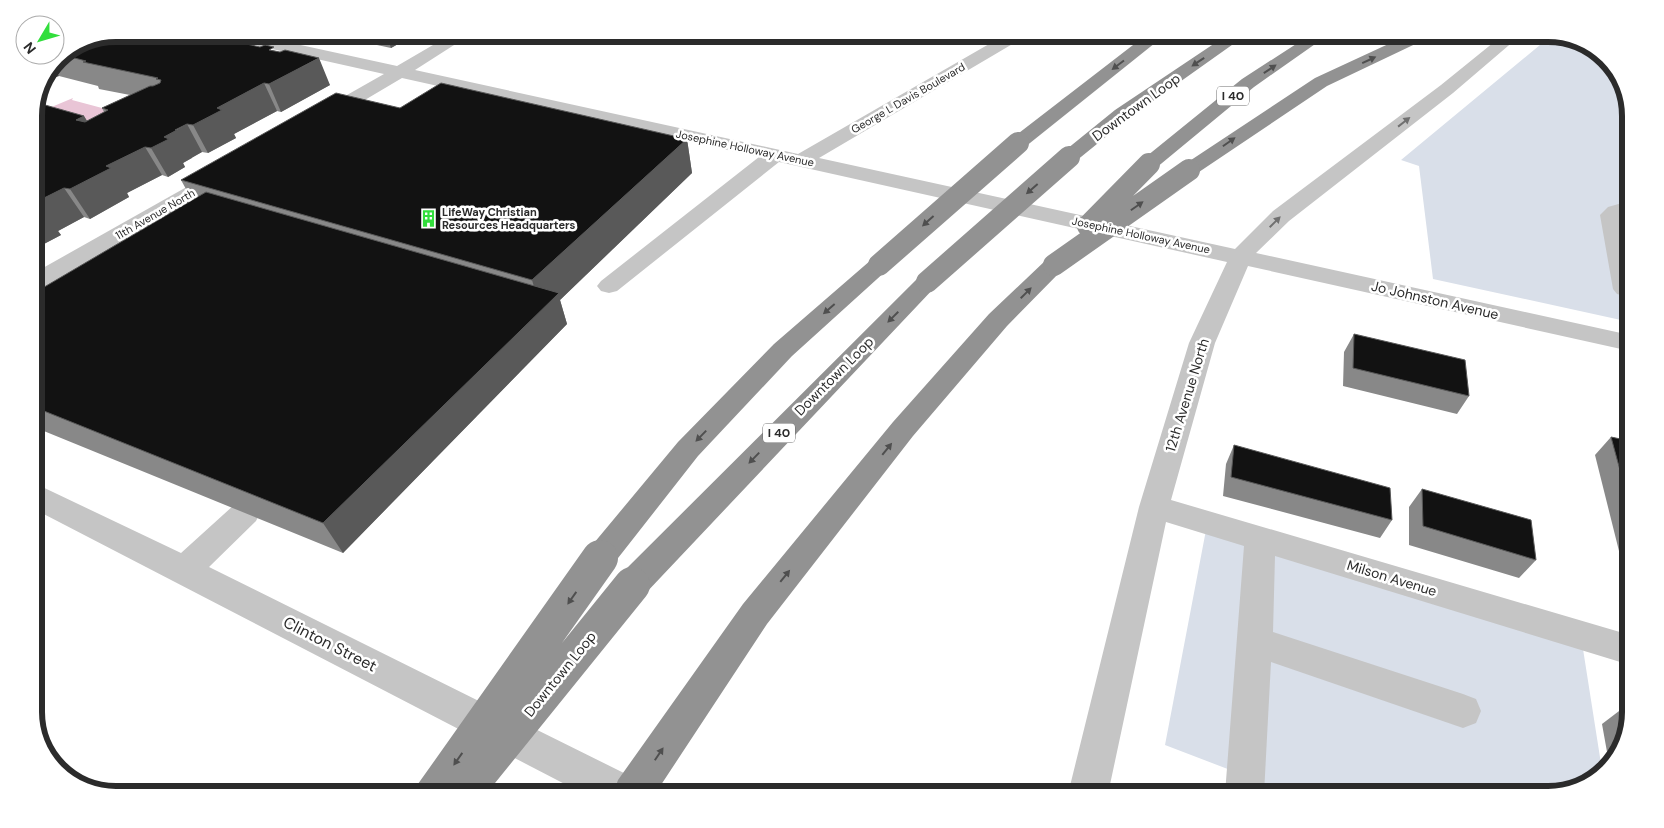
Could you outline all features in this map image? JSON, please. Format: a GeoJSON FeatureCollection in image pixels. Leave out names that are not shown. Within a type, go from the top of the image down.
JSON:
{"type":"FeatureCollection","features":[{"type":"Feature","properties":{"kind":"highway"},"geometry":{"type":"LineString","coordinates":[[439,786],[600,558],[688,449],[770,364],[879,265],[1018,143],[1148,42]]}},
{"type":"Feature","properties":{"kind":"highway","name":"Downtown Loop"},"geometry":{"type":"LineString","coordinates":[[469,786],[632,585],[927,282],[1069,157],[1122,114],[1228,42]]}},
{"type":"Feature","properties":{"kind":"highway","name":"I 40"},"geometry":{"type":"LineString","coordinates":[[637,786],[754,614],[903,429],[998,320],[1054,265],[1094,218],[1149,164],[1248,83],[1310,42]]}},
{"type":"Feature","properties":{"kind":"highway"},"geometry":{"type":"LineString","coordinates":[[1054,265],[1189,170],[1321,82],[1407,42]]}},
{"type":"Feature","properties":{"kind":"street","name":"Josephine Holloway Avenue"},"geometry":{"type":"LineString","coordinates":[[263,42],[1241,256]]}},
{"type":"Feature","properties":{"kind":"street"},"geometry":{"type":"LineString","coordinates":[[311,123],[449,42]]}},
{"type":"Feature","properties":{"kind":"street","name":"George L Davis Boulevard"},"geometry":{"type":"LineString","coordinates":[[802,160],[1005,42]]}},
{"type":"Feature","properties":{"kind":"street","name":"12th Avenue North"},"geometry":{"type":"LineString","coordinates":[[1090,786],[1154,507],[1202,343],[1241,256],[1281,216],[1439,95],[1504,42]]}},
{"type":"Feature","properties":{"kind":"street"},"geometry":{"type":"LineString","coordinates":[[609,286],[776,154]]}},
{"type":"Feature","properties":{"kind":"street","name":"11th Avenue North"},"geometry":{"type":"LineString","coordinates":[[43,278],[235,168]]}},
{"type":"Feature","properties":{"kind":"street"},"geometry":{"type":"LineString","coordinates":[[1621,209],[1614,211],[1611,215],[1621,269]]}},
{"type":"Feature","properties":{"kind":"street","name":"Jo Johnston Avenue"},"geometry":{"type":"LineString","coordinates":[[1241,256],[1621,341]]}},
{"type":"Feature","properties":{"kind":"street"},"geometry":{"type":"LineString","coordinates":[[75,260],[102,268]]}},
{"type":"Feature","properties":{"kind":"street","name":"Clinton Street"},"geometry":{"type":"LineString","coordinates":[[43,499],[608,786]]}},
{"type":"Feature","properties":{"kind":"street","name":"Milson Avenue"},"geometry":{"type":"LineString","coordinates":[[1154,507],[1622,648]]}},
{"type":"Feature","properties":{"kind":"street"},"geometry":{"type":"LineString","coordinates":[[185,570],[245,513]]}},
{"type":"Feature","properties":{"kind":"street"},"geometry":{"type":"LineString","coordinates":[[1246,786],[1256,641],[1260,538]]}},
{"type":"Feature","properties":{"kind":"street"},"geometry":{"type":"LineString","coordinates":[[1256,641],[1463,711]]}},
{"type":"Feature","properties":{"kind":"shaded area"},"geometry":{"type":"Polygon","coordinates":[[[1544,42],[1571,46],[1588,55],[1609,76],[1618,93],[1620,102],[1621,320],[1433,279],[1419,166],[1401,160],[1544,42]]]}},
{"type":"Feature","properties":{"kind":"shaded area"},"geometry":{"type":"Polygon","coordinates":[[[73,98],[72,100],[117,112],[91,124],[43,110],[73,98]]]}},
{"type":"Feature","properties":{"kind":"shaded area"},"geometry":{"type":"Polygon","coordinates":[[[1206,530],[1583,649],[1601,762],[1588,773],[1571,782],[1547,786],[1272,786],[1165,745],[1206,530]]]}},
{"type":"Feature","properties":{"kind":"building"},"geometry":{"type":"Polygon","coordinates":[[[117,42],[244,42],[242,43],[260,47],[265,45],[274,47],[269,50],[280,52],[285,50],[319,58],[269,84],[264,83],[217,108],[222,110],[193,125],[187,124],[164,137],[169,139],[151,148],[145,147],[106,166],[111,168],[70,189],[64,188],[43,198],[44,105],[84,116],[76,120],[85,122],[108,110],[102,108],[160,83],[161,80],[83,62],[86,61],[73,58],[93,46],[117,42]]]}},
{"type":"Feature","properties":{"kind":"building","name":"LifeWay Christian Resources Headquarters"},"geometry":{"type":"Polygon","coordinates":[[[441,83],[687,139],[532,280],[181,180],[336,93],[400,108],[441,83]]]}},
{"type":"Feature","properties":{"kind":"building"},"geometry":{"type":"Polygon","coordinates":[[[206,192],[559,293],[323,523],[43,411],[43,288],[206,192]]]}},
{"type":"Feature","properties":{"kind":"building"},"geometry":{"type":"Polygon","coordinates":[[[1354,334],[1465,360],[1469,396],[1353,368],[1354,334]]]}},
{"type":"Feature","properties":{"kind":"building"},"geometry":{"type":"Polygon","coordinates":[[[1611,437],[1622,439],[1622,476],[1611,437]]]}},
{"type":"Feature","properties":{"kind":"building"},"geometry":{"type":"Polygon","coordinates":[[[1234,445],[1390,488],[1392,520],[1231,477],[1234,445]]]}},
{"type":"Feature","properties":{"kind":"building"},"geometry":{"type":"Polygon","coordinates":[[[1422,489],[1531,520],[1536,560],[1423,526],[1422,489]]]}},
{"type":"Feature","properties":{"kind":"place","name":"LifeWay Christian Resources Headquarters"},"geometry":{"type":"Point","coordinates":[428,218]}}]}
